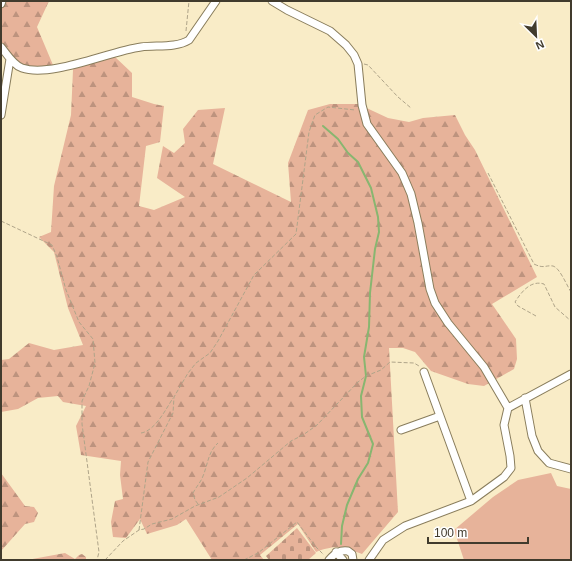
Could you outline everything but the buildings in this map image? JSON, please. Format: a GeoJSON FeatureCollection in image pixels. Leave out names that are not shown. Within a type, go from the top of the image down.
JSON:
{"type":"FeatureCollection","features":[{"type":"Feature","properties":{"kind":"street"},"geometry":{"type":"LineString","coordinates":[[1,47],[10,59],[21,68],[44,71],[140,47],[179,44],[189,40],[216,1]]}},
{"type":"Feature","properties":{"kind":"street"},"geometry":{"type":"LineString","coordinates":[[272,1],[330,31],[346,45],[354,55],[358,64],[362,105],[367,124],[402,173],[411,194],[430,289],[435,303],[448,323],[484,367],[508,408],[504,425],[511,468],[504,477],[471,501],[405,526],[383,540],[369,560]]}},
{"type":"Feature","properties":{"kind":"street"},"geometry":{"type":"LineString","coordinates":[[1,115],[10,59]]}},
{"type":"Feature","properties":{"kind":"street"},"geometry":{"type":"LineString","coordinates":[[424,372],[471,501]]}},
{"type":"Feature","properties":{"kind":"street"},"geometry":{"type":"LineString","coordinates":[[508,408],[571,374]]}},
{"type":"Feature","properties":{"kind":"street"},"geometry":{"type":"LineString","coordinates":[[525,398],[532,436],[538,451],[549,463],[571,469]]}},
{"type":"Feature","properties":{"kind":"street"},"geometry":{"type":"LineString","coordinates":[[401,430],[440,416]]}},
{"type":"Feature","properties":{"kind":"street"},"geometry":{"type":"LineString","coordinates":[[329,560],[336,552],[341,550],[348,551],[352,554],[353,560]]}},
{"type":"Feature","properties":{"kind":"street"},"geometry":{"type":"LineString","coordinates":[[336,552],[343,560]]}},
{"type":"Feature","properties":{"kind":"path"},"geometry":{"type":"LineString","coordinates":[[186,42],[190,1]]}},
{"type":"Feature","properties":{"kind":"path"},"geometry":{"type":"LineString","coordinates":[[358,64],[368,65],[398,97],[411,108]]}},
{"type":"Feature","properties":{"kind":"path"},"geometry":{"type":"LineString","coordinates":[[141,433],[152,429],[174,397],[188,372],[196,363],[210,353],[218,342],[254,275],[296,234],[309,132],[315,115],[328,107],[363,111]]}},
{"type":"Feature","properties":{"kind":"path"},"geometry":{"type":"LineString","coordinates":[[488,173],[534,264],[540,267],[553,266],[557,268],[571,292]]}},
{"type":"Feature","properties":{"kind":"path"},"geometry":{"type":"LineString","coordinates":[[1,221],[52,245],[66,290],[79,322],[94,339],[96,363],[89,386],[82,401],[82,424],[99,552],[97,560]]}},
{"type":"Feature","properties":{"kind":"path"},"geometry":{"type":"LineString","coordinates":[[536,316],[518,306],[515,302],[533,283],[539,282],[544,284],[555,307],[571,321]]}},
{"type":"Feature","properties":{"kind":"path"},"geometry":{"type":"LineString","coordinates":[[105,560],[123,541],[139,530],[152,524],[172,519],[198,505],[219,497],[247,478],[291,441],[317,425],[358,382],[366,376],[381,370],[390,362],[414,363],[422,368],[424,372]]}},
{"type":"Feature","properties":{"kind":"path"},"geometry":{"type":"LineString","coordinates":[[139,530],[148,462],[173,413],[174,397]]}},
{"type":"Feature","properties":{"kind":"path"},"geometry":{"type":"LineString","coordinates":[[198,505],[193,493],[204,473],[207,459],[218,443]]}},
{"type":"Feature","properties":{"kind":"path"},"geometry":{"type":"LineString","coordinates":[[244,560],[258,553],[297,522],[316,547],[329,560]]}},
{"type":"Feature","properties":{"kind":"green space"},"geometry":{"type":"Polygon","coordinates":[[[1,1],[49,1],[37,27],[53,65],[44,68],[23,68],[1,42],[1,1]]]}},
{"type":"Feature","properties":{"kind":"green space"},"geometry":{"type":"Polygon","coordinates":[[[114,56],[132,73],[132,97],[164,106],[160,142],[146,146],[139,206],[154,210],[185,197],[157,178],[163,146],[174,153],[185,143],[183,129],[198,110],[225,108],[213,164],[291,202],[288,163],[308,110],[330,104],[358,104],[388,118],[409,122],[423,118],[455,115],[465,135],[475,150],[537,277],[492,304],[516,339],[517,359],[514,369],[484,386],[468,384],[431,371],[415,352],[403,348],[389,348],[398,512],[362,554],[339,547],[316,552],[298,524],[260,555],[264,560],[212,560],[186,519],[177,525],[147,534],[140,519],[126,538],[113,537],[111,522],[115,501],[123,499],[120,475],[121,461],[81,455],[76,426],[86,406],[63,402],[58,396],[38,398],[18,409],[1,412],[1,360],[9,359],[29,343],[54,350],[83,345],[68,308],[54,252],[39,237],[51,232],[54,186],[71,115],[73,70],[77,60],[114,56]]]}},
{"type":"Feature","properties":{"kind":"green space"},"geometry":{"type":"Polygon","coordinates":[[[1,473],[25,506],[34,507],[38,513],[34,522],[25,524],[1,551],[1,473]]]}},
{"type":"Feature","properties":{"kind":"green space"},"geometry":{"type":"Polygon","coordinates":[[[551,473],[557,486],[571,489],[571,560],[464,560],[454,530],[493,497],[518,480],[551,473]]]}},
{"type":"Feature","properties":{"kind":"green space"},"geometry":{"type":"Polygon","coordinates":[[[297,528],[316,553],[308,560],[269,560],[266,556],[297,528]]]}},
{"type":"Feature","properties":{"kind":"green space"},"geometry":{"type":"Polygon","coordinates":[[[65,553],[75,559],[82,554],[86,557],[86,560],[27,560],[65,553]]]}},
{"type":"Feature","properties":{"kind":"waterway"},"geometry":{"type":"LineString","coordinates":[[323,126],[338,139],[348,153],[358,162],[371,188],[378,217],[379,232],[375,249],[370,293],[369,327],[364,357],[366,376],[361,396],[362,417],[373,444],[368,463],[358,479],[347,505],[342,526],[341,544]]}}]}
